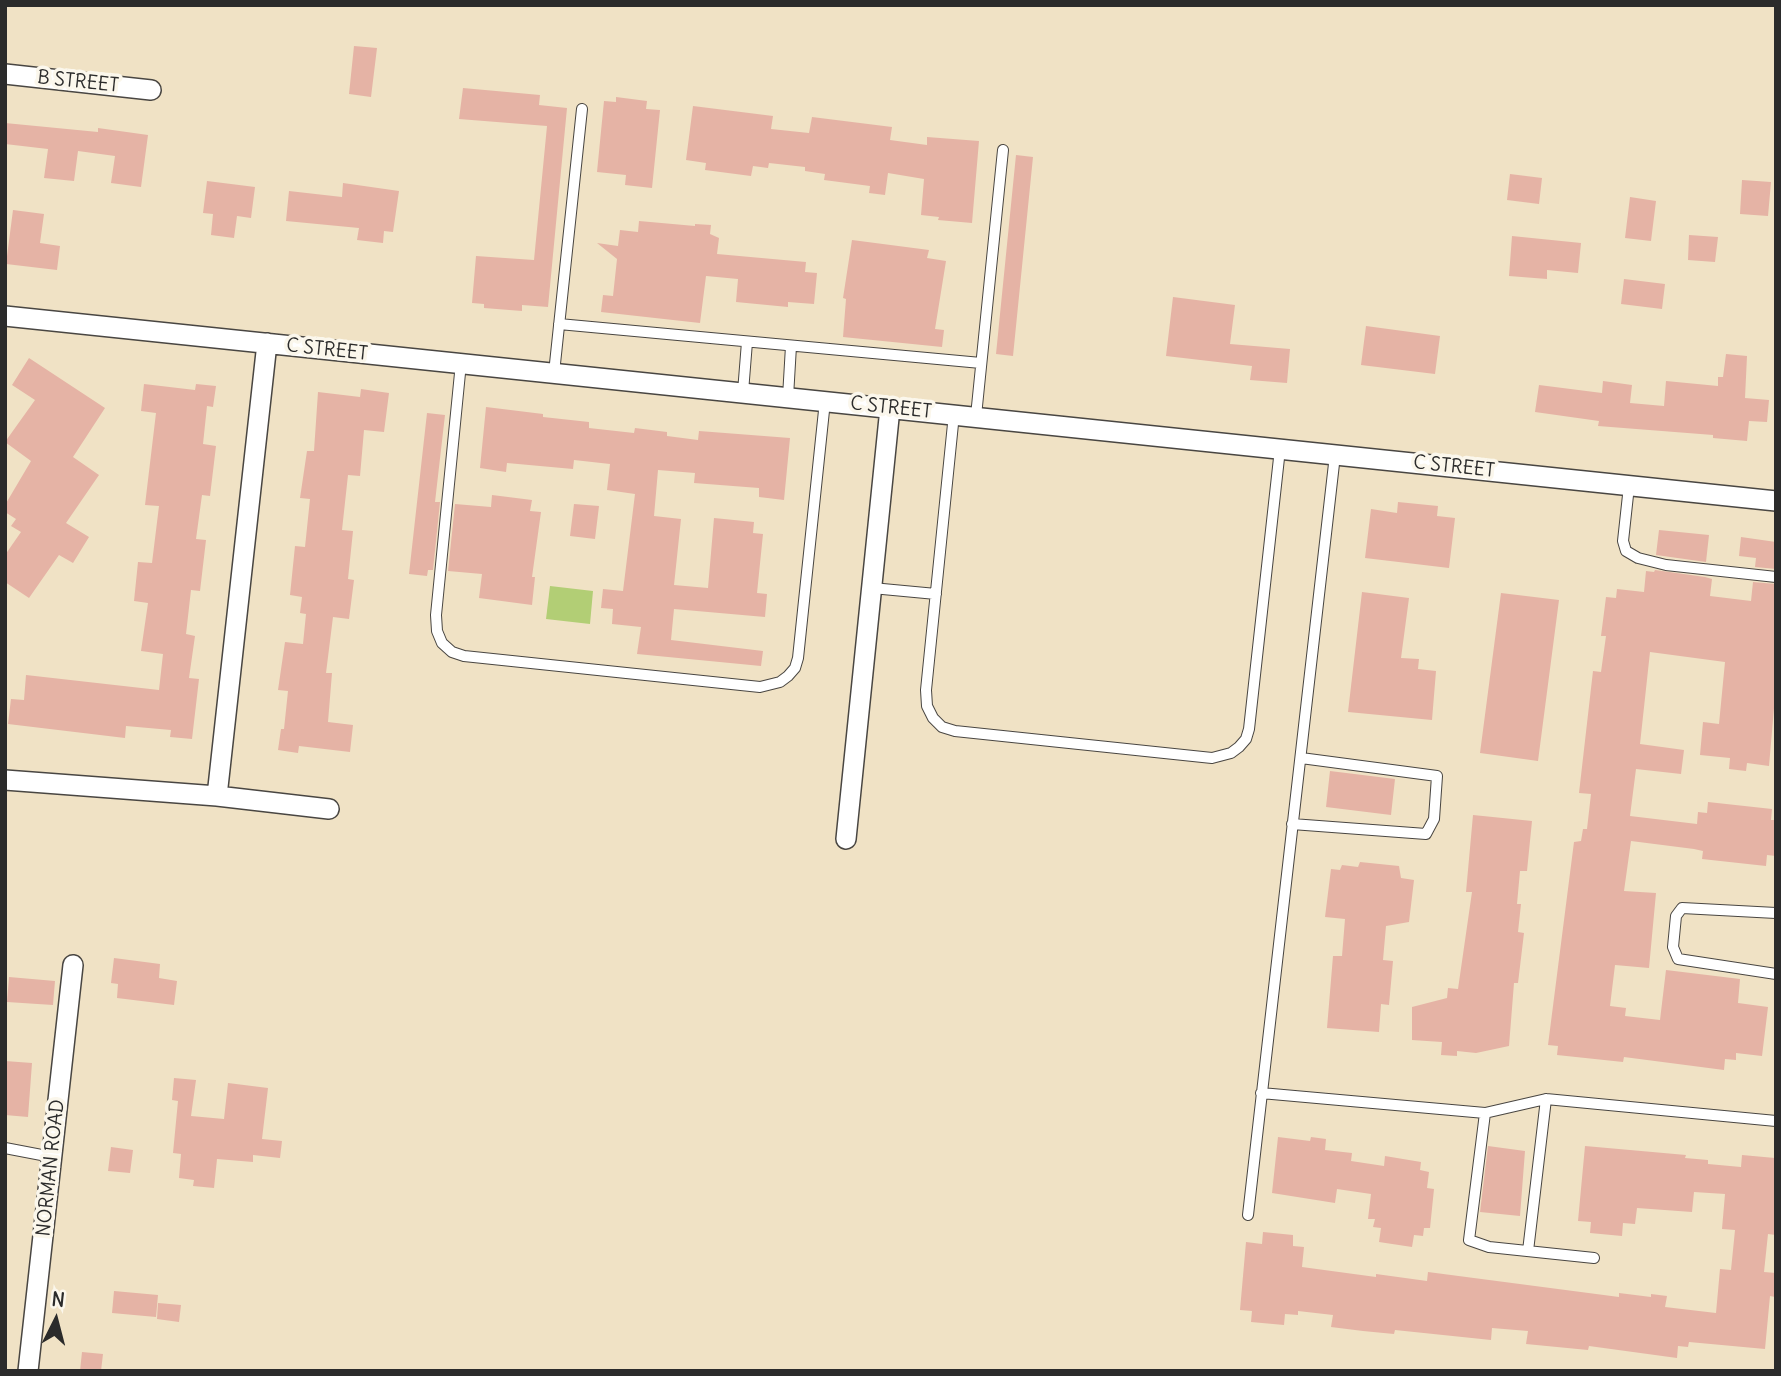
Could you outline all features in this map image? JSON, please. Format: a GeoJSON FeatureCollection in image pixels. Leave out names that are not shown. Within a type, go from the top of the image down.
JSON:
{"type":"FeatureCollection","features":[{"type":"Feature","properties":{"kind":"street","name":"B STREET"},"geometry":{"type":"LineString","coordinates":[[5,74],[151,90]]}},
{"type":"Feature","properties":{"kind":"street","name":"C STREET"},"geometry":{"type":"LineString","coordinates":[[5,316],[1776,501]]}},
{"type":"Feature","properties":{"kind":"street"},"geometry":{"type":"LineString","coordinates":[[217,796],[267,344]]}},
{"type":"Feature","properties":{"kind":"street"},"geometry":{"type":"LineString","coordinates":[[846,839],[890,408]]}},
{"type":"Feature","properties":{"kind":"street"},"geometry":{"type":"LineString","coordinates":[[5,780],[217,796],[330,809]]}},
{"type":"Feature","properties":{"kind":"street","name":"NORMAN ROAD"},"geometry":{"type":"LineString","coordinates":[[28,1371],[73,965]]}},
{"type":"Feature","properties":{"kind":"lane"},"geometry":{"type":"LineString","coordinates":[[554,373],[582,109]]}},
{"type":"Feature","properties":{"kind":"lane"},"geometry":{"type":"LineString","coordinates":[[976,416],[1003,150]]}},
{"type":"Feature","properties":{"kind":"lane"},"geometry":{"type":"LineString","coordinates":[[559,324],[981,363]]}},
{"type":"Feature","properties":{"kind":"lane"},"geometry":{"type":"LineString","coordinates":[[743,393],[747,341]]}},
{"type":"Feature","properties":{"kind":"lane"},"geometry":{"type":"LineString","coordinates":[[788,397],[791,346]]}},
{"type":"Feature","properties":{"kind":"lane"},"geometry":{"type":"LineString","coordinates":[[461,363],[436,615],[437,631],[442,643],[452,652],[464,656],[760,687],[780,682],[788,676],[795,668],[798,657],[825,401]]}},
{"type":"Feature","properties":{"kind":"lane"},"geometry":{"type":"LineString","coordinates":[[954,414],[926,690],[927,706],[933,718],[942,727],[955,731],[1212,758],[1231,752],[1246,739],[1280,449]]}},
{"type":"Feature","properties":{"kind":"lane"},"geometry":{"type":"LineString","coordinates":[[1248,1215],[1335,455]]}},
{"type":"Feature","properties":{"kind":"lane"},"geometry":{"type":"LineString","coordinates":[[1629,486],[1623,541],[1626,551],[1638,558],[1666,565],[1776,577]]}},
{"type":"Feature","properties":{"kind":"lane"},"geometry":{"type":"LineString","coordinates":[[872,588],[936,594]]}},
{"type":"Feature","properties":{"kind":"lane"},"geometry":{"type":"LineString","coordinates":[[1292,824],[1426,834],[1434,819],[1437,776],[1300,758]]}},
{"type":"Feature","properties":{"kind":"lane"},"geometry":{"type":"LineString","coordinates":[[1776,913],[1682,908],[1676,916],[1673,947],[1678,958],[1776,974]]}},
{"type":"Feature","properties":{"kind":"lane"},"geometry":{"type":"LineString","coordinates":[[1261,1093],[1485,1113],[1546,1100],[1776,1121]]}},
{"type":"Feature","properties":{"kind":"lane"},"geometry":{"type":"LineString","coordinates":[[1528,1251],[1546,1100]]}},
{"type":"Feature","properties":{"kind":"lane"},"geometry":{"type":"LineString","coordinates":[[1485,1113],[1469,1240],[1489,1247],[1594,1258]]}},
{"type":"Feature","properties":{"kind":"lane"},"geometry":{"type":"LineString","coordinates":[[5,1148],[52,1157]]}},
{"type":"Feature","properties":{"kind":"green space"},"geometry":{"type":"Polygon","coordinates":[[[550,586],[593,591],[590,624],[546,619],[550,586]]]}},
{"type":"Feature","properties":{"kind":"building"},"geometry":{"type":"Polygon","coordinates":[[[354,46],[377,48],[371,97],[349,94],[354,46]]]}},
{"type":"Feature","properties":{"kind":"building"},"geometry":{"type":"Polygon","coordinates":[[[463,88],[540,95],[539,105],[567,108],[548,307],[522,305],[522,311],[484,308],[484,304],[472,303],[476,256],[534,260],[547,126],[459,119],[463,88]]]}},
{"type":"Feature","properties":{"kind":"building"},"geometry":{"type":"Polygon","coordinates":[[[616,97],[647,101],[646,109],[660,110],[652,188],[625,185],[626,175],[597,172],[604,101],[616,102],[616,97]]]}},
{"type":"Feature","properties":{"kind":"building"},"geometry":{"type":"Polygon","coordinates":[[[693,106],[773,116],[771,129],[809,133],[812,117],[892,127],[890,140],[927,145],[927,137],[979,141],[972,223],[938,220],[939,217],[921,215],[924,179],[888,173],[885,195],[869,193],[870,186],[824,180],[825,174],[805,171],[805,167],[769,163],[768,168],[753,166],[751,176],[705,170],[706,163],[686,160],[693,106]]]}},
{"type":"Feature","properties":{"kind":"building"},"geometry":{"type":"Polygon","coordinates":[[[5,123],[98,132],[98,128],[148,135],[141,187],[111,183],[115,156],[78,151],[74,181],[44,178],[48,149],[5,144],[5,123]]]}},
{"type":"Feature","properties":{"kind":"building"},"geometry":{"type":"Polygon","coordinates":[[[1016,155],[1033,157],[1013,356],[996,354],[1016,155]]]}},
{"type":"Feature","properties":{"kind":"building"},"geometry":{"type":"Polygon","coordinates":[[[1510,174],[1542,178],[1539,204],[1507,200],[1510,174]]]}},
{"type":"Feature","properties":{"kind":"building"},"geometry":{"type":"Polygon","coordinates":[[[1742,180],[1771,182],[1768,216],[1740,214],[1742,180]]]}},
{"type":"Feature","properties":{"kind":"building"},"geometry":{"type":"Polygon","coordinates":[[[207,181],[255,187],[251,218],[237,216],[234,238],[211,235],[213,214],[203,213],[207,181]]]}},
{"type":"Feature","properties":{"kind":"building"},"geometry":{"type":"Polygon","coordinates":[[[343,183],[399,191],[393,232],[384,231],[383,243],[357,240],[359,228],[286,221],[289,191],[342,197],[343,183]]]}},
{"type":"Feature","properties":{"kind":"building"},"geometry":{"type":"Polygon","coordinates":[[[1630,197],[1656,201],[1651,241],[1625,238],[1630,197]]]}},
{"type":"Feature","properties":{"kind":"building"},"geometry":{"type":"Polygon","coordinates":[[[13,210],[44,214],[40,243],[60,246],[57,270],[6,264],[13,210]]]}},
{"type":"Feature","properties":{"kind":"building"},"geometry":{"type":"Polygon","coordinates":[[[639,221],[711,225],[710,234],[719,238],[717,254],[806,262],[805,272],[817,273],[814,304],[788,302],[788,307],[736,302],[738,279],[706,276],[700,323],[601,312],[603,295],[613,296],[617,259],[597,243],[618,246],[620,230],[638,232],[639,221]]]}},
{"type":"Feature","properties":{"kind":"building"},"geometry":{"type":"Polygon","coordinates":[[[1689,235],[1718,237],[1715,262],[1688,260],[1689,235]]]}},
{"type":"Feature","properties":{"kind":"building"},"geometry":{"type":"Polygon","coordinates":[[[1512,236],[1581,243],[1578,273],[1547,270],[1547,279],[1509,276],[1512,236]]]}},
{"type":"Feature","properties":{"kind":"building"},"geometry":{"type":"Polygon","coordinates":[[[852,240],[929,250],[927,258],[946,261],[935,329],[944,330],[942,347],[843,337],[846,299],[843,298],[852,240]]]}},
{"type":"Feature","properties":{"kind":"building"},"geometry":{"type":"Polygon","coordinates":[[[1624,279],[1665,284],[1662,309],[1621,304],[1624,279]]]}},
{"type":"Feature","properties":{"kind":"building"},"geometry":{"type":"Polygon","coordinates":[[[1173,297],[1235,305],[1230,344],[1290,349],[1287,383],[1250,380],[1252,366],[1166,356],[1173,297]]]}},
{"type":"Feature","properties":{"kind":"building"},"geometry":{"type":"Polygon","coordinates":[[[1366,326],[1440,336],[1435,374],[1361,365],[1366,326]]]}},
{"type":"Feature","properties":{"kind":"building"},"geometry":{"type":"Polygon","coordinates":[[[1726,354],[1747,356],[1745,398],[1769,400],[1767,422],[1749,421],[1747,441],[1713,438],[1713,435],[1598,426],[1599,421],[1535,412],[1539,385],[1602,393],[1603,381],[1632,385],[1630,403],[1664,406],[1666,381],[1718,386],[1718,377],[1723,377],[1726,354]]]}},
{"type":"Feature","properties":{"kind":"building"},"geometry":{"type":"Polygon","coordinates":[[[29,358],[105,408],[73,457],[99,475],[66,523],[89,537],[73,563],[59,555],[29,598],[5,582],[5,555],[21,532],[11,526],[16,519],[5,512],[5,505],[31,461],[5,442],[35,400],[12,385],[29,358]]]}},
{"type":"Feature","properties":{"kind":"building"},"geometry":{"type":"Polygon","coordinates":[[[144,384],[195,390],[196,384],[216,386],[213,407],[207,406],[203,444],[216,446],[210,496],[202,495],[196,539],[206,540],[200,591],[191,590],[186,634],[195,636],[189,678],[199,679],[192,739],[170,737],[171,730],[126,726],[125,738],[8,724],[11,699],[24,700],[26,675],[159,690],[163,654],[141,651],[148,603],[134,601],[138,562],[152,563],[159,506],[145,505],[156,413],[141,411],[144,384]]]}},
{"type":"Feature","properties":{"kind":"building"},"geometry":{"type":"Polygon","coordinates":[[[361,389],[389,393],[384,432],[364,430],[360,476],[348,475],[342,530],[353,531],[348,579],[354,580],[349,619],[333,617],[326,673],[332,673],[328,722],[353,725],[350,752],[299,746],[298,753],[278,750],[281,729],[284,729],[288,691],[278,690],[285,642],[303,644],[306,614],[300,613],[302,597],[290,595],[295,546],[305,547],[310,499],[300,498],[307,451],[314,451],[318,392],[360,397],[361,389]]]}},
{"type":"Feature","properties":{"kind":"building"},"geometry":{"type":"Polygon","coordinates":[[[486,407],[589,422],[589,428],[634,433],[635,428],[698,440],[699,431],[790,438],[784,500],[759,497],[759,488],[694,483],[695,473],[658,470],[654,516],[681,519],[674,585],[708,588],[714,518],[754,522],[753,533],[763,534],[757,593],[767,594],[765,617],[674,609],[671,640],[763,651],[761,666],[637,654],[641,627],[612,624],[613,609],[601,608],[603,589],[623,591],[635,494],[607,490],[610,464],[574,460],[573,469],[507,463],[506,472],[480,468],[486,407]]]}},
{"type":"Feature","properties":{"kind":"building"},"geometry":{"type":"Polygon","coordinates":[[[427,413],[445,415],[435,502],[440,502],[433,570],[428,570],[427,576],[409,574],[427,413]]]}},
{"type":"Feature","properties":{"kind":"building"},"geometry":{"type":"Polygon","coordinates":[[[492,495],[532,500],[530,511],[541,512],[532,577],[535,577],[532,605],[479,598],[482,574],[448,571],[455,504],[491,507],[492,495]]]}},
{"type":"Feature","properties":{"kind":"building"},"geometry":{"type":"Polygon","coordinates":[[[1398,502],[1438,506],[1437,516],[1455,518],[1449,568],[1365,558],[1371,509],[1397,513],[1398,502]]]}},
{"type":"Feature","properties":{"kind":"building"},"geometry":{"type":"Polygon","coordinates":[[[574,504],[599,506],[595,539],[570,536],[574,504]]]}},
{"type":"Feature","properties":{"kind":"building"},"geometry":{"type":"Polygon","coordinates":[[[1659,530],[1709,535],[1706,562],[1656,555],[1659,530]]]}},
{"type":"Feature","properties":{"kind":"building"},"geometry":{"type":"Polygon","coordinates":[[[1741,537],[1776,542],[1776,569],[1755,567],[1756,558],[1739,556],[1741,537]]]}},
{"type":"Feature","properties":{"kind":"building"},"geometry":{"type":"Polygon","coordinates":[[[1646,571],[1712,579],[1710,596],[1751,601],[1753,582],[1776,584],[1776,685],[1769,766],[1747,763],[1746,771],[1729,769],[1730,758],[1700,755],[1703,722],[1719,724],[1725,662],[1650,652],[1640,744],[1684,750],[1681,774],[1636,769],[1630,816],[1697,824],[1698,812],[1707,813],[1708,802],[1772,809],[1771,820],[1776,820],[1776,856],[1767,855],[1766,866],[1702,859],[1703,851],[1631,841],[1624,891],[1656,893],[1649,968],[1615,965],[1610,1006],[1626,1008],[1625,1016],[1660,1020],[1666,970],[1740,979],[1738,1003],[1768,1007],[1762,1056],[1736,1053],[1736,1060],[1725,1059],[1724,1070],[1624,1057],[1623,1062],[1557,1055],[1558,1046],[1548,1045],[1574,842],[1581,841],[1583,829],[1587,829],[1591,794],[1579,793],[1593,671],[1601,672],[1606,636],[1601,636],[1606,597],[1616,598],[1617,589],[1644,592],[1646,571]]]}},
{"type":"Feature","properties":{"kind":"building"},"geometry":{"type":"Polygon","coordinates":[[[1362,592],[1409,598],[1401,658],[1419,659],[1418,669],[1436,671],[1432,720],[1348,712],[1362,592]]]}},
{"type":"Feature","properties":{"kind":"building"},"geometry":{"type":"Polygon","coordinates":[[[1501,593],[1559,600],[1538,761],[1480,753],[1501,593]]]}},
{"type":"Feature","properties":{"kind":"building"},"geometry":{"type":"Polygon","coordinates":[[[1330,771],[1395,779],[1391,815],[1326,807],[1330,771]]]}},
{"type":"Feature","properties":{"kind":"building"},"geometry":{"type":"Polygon","coordinates":[[[1473,815],[1532,821],[1527,871],[1520,871],[1517,904],[1521,904],[1518,932],[1524,933],[1518,983],[1514,983],[1509,1046],[1476,1053],[1457,1051],[1457,1056],[1441,1055],[1442,1042],[1412,1040],[1412,1007],[1447,998],[1448,988],[1458,989],[1472,892],[1466,892],[1473,815]]]}},
{"type":"Feature","properties":{"kind":"building"},"geometry":{"type":"Polygon","coordinates":[[[1360,862],[1399,866],[1401,878],[1414,880],[1409,922],[1386,926],[1383,960],[1393,961],[1389,1005],[1381,1004],[1379,1032],[1327,1028],[1333,956],[1342,956],[1345,919],[1325,917],[1331,869],[1340,870],[1342,865],[1358,867],[1360,862]]]}},
{"type":"Feature","properties":{"kind":"building"},"geometry":{"type":"Polygon","coordinates":[[[114,958],[160,964],[159,978],[177,981],[174,1005],[117,998],[118,984],[111,983],[114,958]]]}},
{"type":"Feature","properties":{"kind":"building"},"geometry":{"type":"Polygon","coordinates":[[[9,977],[55,981],[53,1005],[7,1002],[9,977]]]}},
{"type":"Feature","properties":{"kind":"building"},"geometry":{"type":"Polygon","coordinates":[[[5,1061],[32,1063],[28,1117],[5,1115],[5,1061]]]}},
{"type":"Feature","properties":{"kind":"building"},"geometry":{"type":"Polygon","coordinates":[[[174,1078],[196,1080],[191,1116],[224,1119],[228,1083],[268,1088],[262,1139],[282,1141],[280,1158],[253,1155],[253,1162],[217,1159],[214,1188],[193,1186],[194,1180],[179,1178],[181,1154],[173,1153],[178,1101],[172,1100],[174,1078]]]}},
{"type":"Feature","properties":{"kind":"building"},"geometry":{"type":"Polygon","coordinates":[[[1278,1137],[1310,1141],[1311,1137],[1326,1139],[1325,1150],[1352,1153],[1351,1161],[1384,1166],[1385,1156],[1421,1162],[1420,1170],[1429,1172],[1427,1188],[1434,1189],[1430,1228],[1424,1228],[1423,1236],[1414,1235],[1412,1247],[1379,1242],[1381,1228],[1373,1227],[1375,1219],[1368,1219],[1371,1194],[1337,1189],[1335,1203],[1272,1193],[1278,1137]]]}},
{"type":"Feature","properties":{"kind":"building"},"geometry":{"type":"Polygon","coordinates":[[[1488,1146],[1525,1151],[1520,1216],[1480,1212],[1488,1146]]]}},
{"type":"Feature","properties":{"kind":"building"},"geometry":{"type":"Polygon","coordinates":[[[1585,1146],[1686,1155],[1685,1158],[1708,1160],[1708,1164],[1741,1167],[1742,1155],[1775,1158],[1776,1235],[1768,1234],[1764,1272],[1776,1273],[1776,1284],[1775,1297],[1770,1296],[1765,1349],[1689,1342],[1688,1347],[1678,1346],[1677,1358],[1589,1346],[1588,1350],[1526,1344],[1528,1331],[1492,1328],[1491,1340],[1395,1330],[1394,1334],[1363,1331],[1331,1327],[1333,1315],[1298,1311],[1298,1315],[1285,1314],[1284,1325],[1251,1322],[1252,1311],[1240,1310],[1246,1242],[1262,1244],[1263,1232],[1293,1235],[1293,1246],[1304,1247],[1302,1267],[1427,1281],[1428,1272],[1619,1297],[1619,1293],[1651,1297],[1651,1294],[1667,1296],[1665,1307],[1716,1313],[1720,1269],[1731,1270],[1735,1230],[1722,1229],[1725,1194],[1694,1192],[1692,1212],[1637,1208],[1635,1224],[1623,1223],[1622,1236],[1590,1233],[1591,1222],[1578,1221],[1585,1146]]]}},
{"type":"Feature","properties":{"kind":"building"},"geometry":{"type":"Polygon","coordinates":[[[111,1147],[133,1150],[130,1173],[108,1171],[111,1147]]]}},
{"type":"Feature","properties":{"kind":"building"},"geometry":{"type":"Polygon","coordinates":[[[114,1291],[158,1295],[156,1317],[112,1313],[114,1291]]]}},
{"type":"Feature","properties":{"kind":"building"},"geometry":{"type":"Polygon","coordinates":[[[158,1303],[181,1305],[179,1322],[157,1319],[158,1303]]]}},
{"type":"Feature","properties":{"kind":"building"},"geometry":{"type":"Polygon","coordinates":[[[82,1352],[103,1354],[101,1371],[80,1371],[82,1352]]]}}]}
